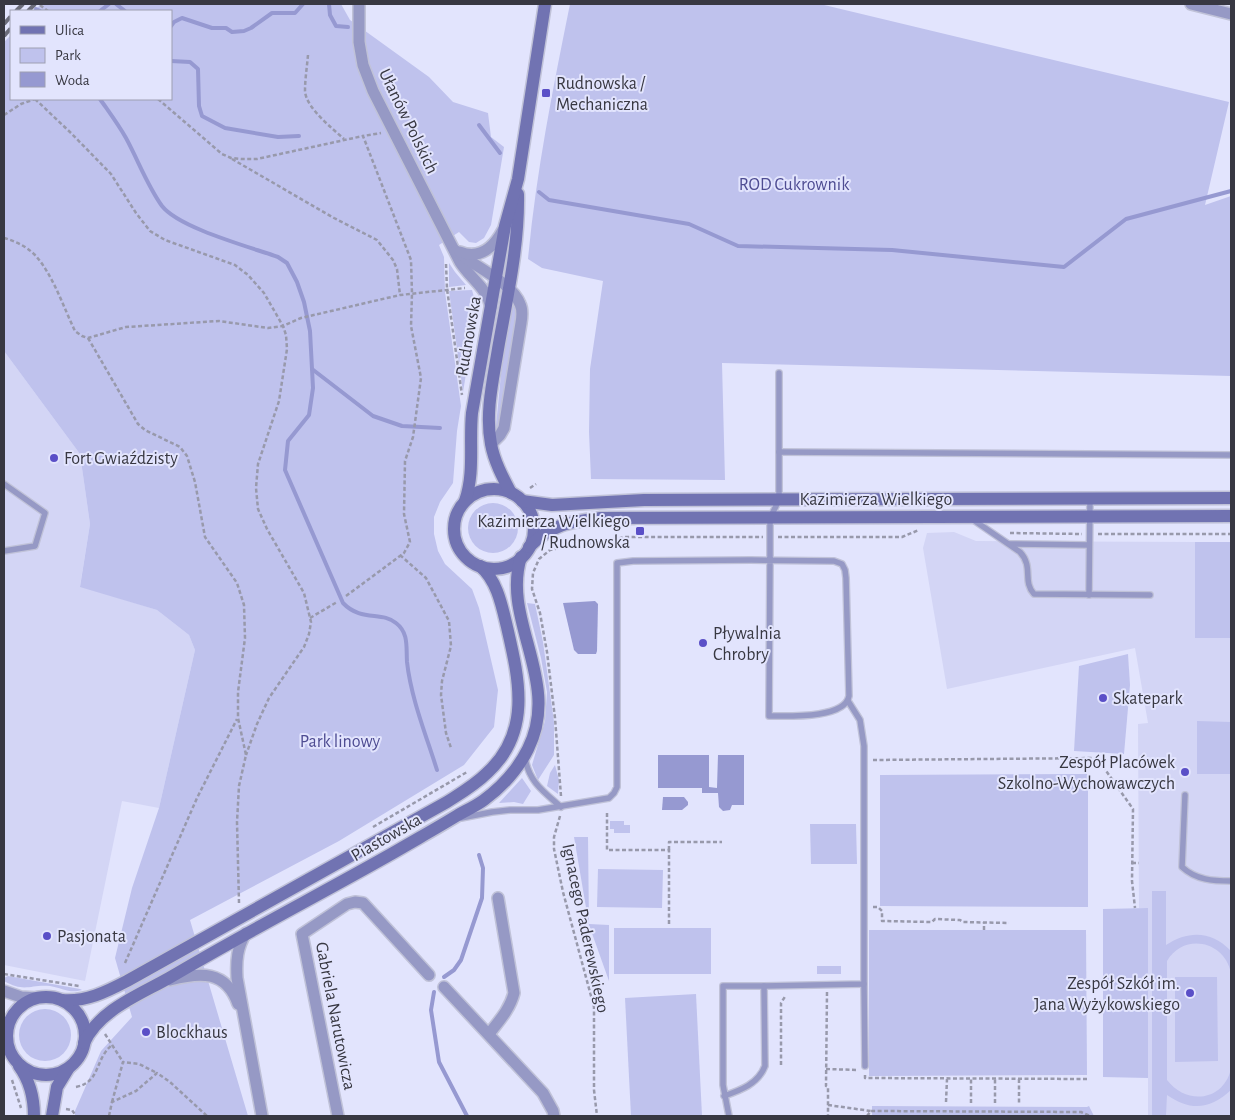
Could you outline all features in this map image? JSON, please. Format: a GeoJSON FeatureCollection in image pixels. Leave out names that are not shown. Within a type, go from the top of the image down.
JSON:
{"type":"FeatureCollection","features":[{"type":"Feature","properties":{"kind":"main road","name":"Rudnowska"},"geometry":{"type":"LineString","coordinates":[[512,493],[493,455],[488,418],[516,234],[518,179],[545,4]]}},
{"type":"Feature","properties":{"kind":"main road","name":"Rudnowska"},"geometry":{"type":"LineString","coordinates":[[466,501],[471,479],[472,413],[505,226],[518,179]]}},
{"type":"Feature","properties":{"kind":"main road"},"geometry":{"type":"LineString","coordinates":[[498,489],[512,493],[522,501],[529,511],[533,523],[533,535],[525,552],[516,562],[502,568],[480,566],[462,553],[456,541],[454,527],[457,513],[466,501],[477,493],[498,489]]}},
{"type":"Feature","properties":{"kind":"main road","name":"Kazimierza Wielkiego"},"geometry":{"type":"LineString","coordinates":[[522,501],[552,505],[644,500],[1231,498]]}},
{"type":"Feature","properties":{"kind":"main road","name":"Kazimierza Wielkiego"},"geometry":{"type":"LineString","coordinates":[[525,552],[546,532],[554,528],[592,519],[1231,516]]}},
{"type":"Feature","properties":{"kind":"main road","name":"Piastowska"},"geometry":{"type":"LineString","coordinates":[[84,1044],[92,1029],[102,1019],[123,1004],[247,932],[349,878],[448,822],[484,800],[503,784],[517,768],[528,748],[536,726],[537,678],[517,593],[518,568],[525,552]]}},
{"type":"Feature","properties":{"kind":"main road","name":"Piastowska"},"geometry":{"type":"LineString","coordinates":[[62,1000],[83,999],[112,988],[439,807],[477,782],[488,772],[508,746],[515,727],[518,713],[519,681],[506,622],[496,589],[488,574],[480,566]]}},
{"type":"Feature","properties":{"kind":"main road"},"geometry":{"type":"LineString","coordinates":[[34,1116],[34,1103],[29,1085],[11,1054],[6,1038],[13,1015],[24,1004],[38,998],[62,1000],[72,1007],[80,1018],[85,1033],[84,1044],[78,1058],[68,1069],[57,1087],[52,1116]]}},
{"type":"Feature","properties":{"kind":"main road"},"geometry":{"type":"LineString","coordinates":[[18,1064],[27,1071],[48,1076],[68,1069]]}},
{"type":"Feature","properties":{"kind":"street","name":"Ułanów Polskich"},"geometry":{"type":"LineString","coordinates":[[359,4],[359,42],[363,65],[374,91],[452,247],[465,271],[484,290],[491,307]]}},
{"type":"Feature","properties":{"kind":"street"},"geometry":{"type":"LineString","coordinates":[[1191,4],[1231,14]]}},
{"type":"Feature","properties":{"kind":"street"},"geometry":{"type":"LineString","coordinates":[[452,247],[462,254],[469,255],[485,252],[498,240],[505,226]]}},
{"type":"Feature","properties":{"kind":"street","name":"Ułanów Polskich"},"geometry":{"type":"LineString","coordinates":[[452,247],[460,255],[508,288]]}},
{"type":"Feature","properties":{"kind":"street"},"geometry":{"type":"LineString","coordinates":[[490,444],[504,428],[522,315],[519,301],[508,288]]}},
{"type":"Feature","properties":{"kind":"street"},"geometry":{"type":"LineString","coordinates":[[489,1034],[506,1012],[514,993],[498,898]]}},
{"type":"Feature","properties":{"kind":"street","name":"Gabriela Narutowicza"},"geometry":{"type":"LineString","coordinates":[[338,1116],[302,934],[347,904],[363,903],[429,975]]}},
{"type":"Feature","properties":{"kind":"street"},"geometry":{"type":"LineString","coordinates":[[247,932],[239,946],[236,967],[262,1116]]}},
{"type":"Feature","properties":{"kind":"street"},"geometry":{"type":"LineString","coordinates":[[158,984],[190,975],[203,974],[214,976],[228,986],[236,999],[246,1026]]}},
{"type":"Feature","properties":{"kind":"street"},"geometry":{"type":"LineString","coordinates":[[444,987],[543,1093],[553,1110],[554,1116]]}},
{"type":"Feature","properties":{"kind":"street"},"geometry":{"type":"LineString","coordinates":[[4,991],[21,997],[38,998]]}},
{"type":"Feature","properties":{"kind":"lane"},"geometry":{"type":"LineString","coordinates":[[779,373],[779,500],[770,518],[769,716],[821,713],[842,708],[848,701]]}},
{"type":"Feature","properties":{"kind":"lane"},"geometry":{"type":"LineString","coordinates":[[779,452],[1231,455]]}},
{"type":"Feature","properties":{"kind":"lane"},"geometry":{"type":"LineString","coordinates":[[4,484],[45,513],[35,546],[4,551]]}},
{"type":"Feature","properties":{"kind":"lane"},"geometry":{"type":"LineString","coordinates":[[1090,499],[1090,595]]}},
{"type":"Feature","properties":{"kind":"lane"},"geometry":{"type":"LineString","coordinates":[[969,516],[1010,544],[1026,558],[1030,589],[1034,594],[1150,595]]}},
{"type":"Feature","properties":{"kind":"lane"},"geometry":{"type":"LineString","coordinates":[[1010,544],[1089,545]]}},
{"type":"Feature","properties":{"kind":"lane"},"geometry":{"type":"LineString","coordinates":[[448,822],[492,812],[561,807],[609,798],[614,793],[617,787],[617,563],[633,561],[770,560],[834,561],[842,564],[846,578],[848,701],[860,720],[864,760],[865,1066]]}},
{"type":"Feature","properties":{"kind":"lane"},"geometry":{"type":"LineString","coordinates":[[524,755],[526,767],[534,782],[561,807]]}},
{"type":"Feature","properties":{"kind":"lane"},"geometry":{"type":"LineString","coordinates":[[1185,795],[1182,867],[1208,880],[1231,881]]}},
{"type":"Feature","properties":{"kind":"lane"},"geometry":{"type":"LineString","coordinates":[[729,1116],[724,1096],[722,1071],[723,986],[864,984]]}},
{"type":"Feature","properties":{"kind":"lane"},"geometry":{"type":"LineString","coordinates":[[724,1096],[750,1085],[758,1080],[762,1073],[764,1066],[764,986]]}},
{"type":"Feature","properties":{"kind":"path"},"geometry":{"type":"LineString","coordinates":[[40,6],[46,10]]}},
{"type":"Feature","properties":{"kind":"path"},"geometry":{"type":"LineString","coordinates":[[308,55],[306,98],[322,118],[344,139]]}},
{"type":"Feature","properties":{"kind":"path"},"geometry":{"type":"LineString","coordinates":[[4,115],[21,104],[33,100]]}},
{"type":"Feature","properties":{"kind":"path"},"geometry":{"type":"LineString","coordinates":[[37,100],[111,174],[150,231],[165,240],[235,264],[264,293],[283,326],[286,335],[287,349],[279,401],[258,464],[256,488],[258,509],[267,529],[297,580],[308,606],[310,618],[309,634],[304,646],[270,698],[257,724],[246,755],[239,786],[239,903],[246,899]]}},
{"type":"Feature","properties":{"kind":"path"},"geometry":{"type":"LineString","coordinates":[[159,100],[222,154],[334,218],[377,240],[393,260],[397,270],[400,295]]}},
{"type":"Feature","properties":{"kind":"path"},"geometry":{"type":"LineString","coordinates":[[231,158],[257,159],[344,139],[393,131]]}},
{"type":"Feature","properties":{"kind":"path"},"geometry":{"type":"LineString","coordinates":[[346,596],[400,555],[410,542],[404,514],[405,461],[413,437],[421,378],[411,326],[411,260],[363,136]]}},
{"type":"Feature","properties":{"kind":"path"},"geometry":{"type":"LineString","coordinates":[[4,238],[24,246],[35,255],[50,277],[75,331],[88,338],[126,327],[219,321],[268,328],[283,326],[301,318],[400,295],[472,287]]}},
{"type":"Feature","properties":{"kind":"path"},"geometry":{"type":"LineString","coordinates":[[446,261],[447,289],[462,398]]}},
{"type":"Feature","properties":{"kind":"path"},"geometry":{"type":"LineString","coordinates":[[88,338],[138,424],[145,430],[180,447],[187,456],[195,482],[205,537],[237,583],[244,605],[245,638],[238,692],[238,718],[246,755]]}},
{"type":"Feature","properties":{"kind":"path"},"geometry":{"type":"LineString","coordinates":[[530,488],[536,484]]}},
{"type":"Feature","properties":{"kind":"path"},"geometry":{"type":"LineString","coordinates":[[517,593],[532,589],[535,566],[550,550],[624,536],[902,537],[922,529]]}},
{"type":"Feature","properties":{"kind":"path"},"geometry":{"type":"LineString","coordinates":[[992,533],[1231,534]]}},
{"type":"Feature","properties":{"kind":"path"},"geometry":{"type":"LineString","coordinates":[[400,555],[426,578],[449,621],[451,646],[442,681],[441,695],[446,733],[451,748]]}},
{"type":"Feature","properties":{"kind":"path","name":"Ignacego Paderewskiego"},"geometry":{"type":"LineString","coordinates":[[532,589],[540,613],[556,718],[561,807],[554,836],[554,849],[572,927],[594,1007],[594,1090],[597,1116]]}},
{"type":"Feature","properties":{"kind":"path"},"geometry":{"type":"LineString","coordinates":[[310,618],[337,602]]}},
{"type":"Feature","properties":{"kind":"path"},"geometry":{"type":"LineString","coordinates":[[125,963],[197,798],[238,718]]}},
{"type":"Feature","properties":{"kind":"path"},"geometry":{"type":"LineString","coordinates":[[864,760],[1097,758],[1133,809],[1132,881],[1134,908]]}},
{"type":"Feature","properties":{"kind":"path"},"geometry":{"type":"LineString","coordinates":[[368,830],[472,769]]}},
{"type":"Feature","properties":{"kind":"path"},"geometry":{"type":"LineString","coordinates":[[607,813],[607,850],[669,850]]}},
{"type":"Feature","properties":{"kind":"path"},"geometry":{"type":"LineString","coordinates":[[669,924],[669,842],[722,842]]}},
{"type":"Feature","properties":{"kind":"path"},"geometry":{"type":"LineString","coordinates":[[1132,863],[1139,863]]}},
{"type":"Feature","properties":{"kind":"path"},"geometry":{"type":"LineString","coordinates":[[864,907],[878,907],[882,911],[882,921],[932,922],[935,919],[1009,923]]}},
{"type":"Feature","properties":{"kind":"path"},"geometry":{"type":"LineString","coordinates":[[984,922],[984,930]]}},
{"type":"Feature","properties":{"kind":"path"},"geometry":{"type":"LineString","coordinates":[[4,974],[84,986]]}},
{"type":"Feature","properties":{"kind":"path"},"geometry":{"type":"LineString","coordinates":[[781,1065],[781,1002],[792,985]]}},
{"type":"Feature","properties":{"kind":"path"},"geometry":{"type":"LineString","coordinates":[[827,985],[826,1069],[828,1116]]}},
{"type":"Feature","properties":{"kind":"path"},"geometry":{"type":"LineString","coordinates":[[103,1032],[123,1062],[109,1116]]}},
{"type":"Feature","properties":{"kind":"path"},"geometry":{"type":"LineString","coordinates":[[76,1087],[85,1085],[93,1078],[100,1060],[112,1045]]}},
{"type":"Feature","properties":{"kind":"path"},"geometry":{"type":"LineString","coordinates":[[123,1062],[149,1067],[170,1082],[207,1116]]}},
{"type":"Feature","properties":{"kind":"path"},"geometry":{"type":"LineString","coordinates":[[826,1069],[865,1070],[864,1078],[1087,1079]]}},
{"type":"Feature","properties":{"kind":"path"},"geometry":{"type":"LineString","coordinates":[[112,1102],[136,1091],[158,1073]]}},
{"type":"Feature","properties":{"kind":"path"},"geometry":{"type":"LineString","coordinates":[[946,1102],[947,1078]]}},
{"type":"Feature","properties":{"kind":"path"},"geometry":{"type":"LineString","coordinates":[[971,1078],[971,1102]]}},
{"type":"Feature","properties":{"kind":"path"},"geometry":{"type":"LineString","coordinates":[[995,1079],[995,1102]]}},
{"type":"Feature","properties":{"kind":"path"},"geometry":{"type":"LineString","coordinates":[[1019,1079],[1019,1103]]}},
{"type":"Feature","properties":{"kind":"path"},"geometry":{"type":"LineString","coordinates":[[828,1105],[871,1111],[1081,1112],[1090,1116]]}},
{"type":"Feature","properties":{"kind":"path"},"geometry":{"type":"LineString","coordinates":[[867,1116],[871,1111]]}},
{"type":"Feature","properties":{"kind":"shaded area"},"geometry":{"type":"Polygon","coordinates":[[[4,351],[80,454],[90,524],[80,586],[157,610],[189,635],[195,650],[159,808],[122,801],[85,981],[4,965],[4,351]]]}},
{"type":"Feature","properties":{"kind":"shaded area"},"geometry":{"type":"Polygon","coordinates":[[[954,532],[976,541],[1195,542],[1195,637],[1231,638],[1231,1116],[1148,1116],[1148,909],[1139,908],[1138,724],[1148,723],[1135,648],[947,689],[923,548],[927,533],[954,532]]]}},
{"type":"Feature","properties":{"kind":"green space","name":"Park linowy"},"geometry":{"type":"Polygon","coordinates":[[[41,4],[341,4],[350,20],[429,77],[453,102],[488,113],[491,137],[504,147],[491,225],[484,238],[476,243],[469,242],[459,232],[439,245],[444,257],[445,292],[461,406],[453,483],[440,502],[434,517],[434,534],[438,551],[445,564],[472,589],[479,608],[498,690],[494,727],[464,765],[339,841],[190,920],[248,1116],[75,1116],[75,1111],[101,1051],[132,1017],[115,958],[132,888],[159,808],[195,650],[189,635],[157,610],[80,587],[90,524],[80,454],[4,351],[4,42],[10,36],[10,100],[172,100],[172,10],[35,10],[41,4]]]}},
{"type":"Feature","properties":{"kind":"green space","name":"ROD Cukrownik"},"geometry":{"type":"Polygon","coordinates":[[[570,4],[820,4],[1229,102],[1205,205],[1231,196],[1231,376],[722,363],[725,480],[591,479],[589,432],[590,369],[603,281],[542,268],[528,259],[540,163],[570,4]]]}},
{"type":"Feature","properties":{"kind":"green space"},"geometry":{"type":"Polygon","coordinates":[[[449,263],[455,272],[466,285],[449,287],[449,263]]]}},
{"type":"Feature","properties":{"kind":"green space"},"geometry":{"type":"Polygon","coordinates":[[[472,290],[477,308],[463,392],[449,291],[472,290]]]}},
{"type":"Feature","properties":{"kind":"green space"},"geometry":{"type":"Polygon","coordinates":[[[512,299],[518,313],[500,424],[497,429],[503,353],[512,299]]]}},
{"type":"Feature","properties":{"kind":"green space"},"geometry":{"type":"Polygon","coordinates":[[[488,503],[498,503],[511,510],[518,523],[518,533],[511,546],[498,553],[488,553],[479,549],[472,542],[468,533],[468,523],[472,514],[479,507],[488,503]]]}},
{"type":"Feature","properties":{"kind":"green space"},"geometry":{"type":"Polygon","coordinates":[[[1195,542],[1231,542],[1231,638],[1195,638],[1195,542]]]}},
{"type":"Feature","properties":{"kind":"green space"},"geometry":{"type":"Polygon","coordinates":[[[527,603],[535,604],[543,642],[554,722],[554,755],[538,780],[532,765],[545,721],[547,692],[541,658],[527,603]]]}},
{"type":"Feature","properties":{"kind":"green space","name":"Skatepark"},"geometry":{"type":"Polygon","coordinates":[[[1128,654],[1130,685],[1124,754],[1074,751],[1079,666],[1128,654]]]}},
{"type":"Feature","properties":{"kind":"green space"},"geometry":{"type":"Polygon","coordinates":[[[1197,721],[1231,722],[1231,774],[1197,774],[1197,721]]]}},
{"type":"Feature","properties":{"kind":"green space"},"geometry":{"type":"Polygon","coordinates":[[[555,765],[559,780],[558,794],[547,786],[550,773],[555,765]]]}},
{"type":"Feature","properties":{"kind":"green space"},"geometry":{"type":"Polygon","coordinates":[[[1088,774],[1088,907],[880,906],[880,775],[1088,774]]]}},
{"type":"Feature","properties":{"kind":"green space"},"geometry":{"type":"Polygon","coordinates":[[[522,778],[531,791],[523,804],[514,802],[499,803],[522,778]]]}},
{"type":"Feature","properties":{"kind":"green space"},"geometry":{"type":"Polygon","coordinates":[[[610,821],[624,821],[624,825],[630,825],[630,833],[614,833],[614,829],[610,829],[610,821]]]}},
{"type":"Feature","properties":{"kind":"green space"},"geometry":{"type":"Polygon","coordinates":[[[810,824],[856,824],[857,864],[811,864],[810,824]]]}},
{"type":"Feature","properties":{"kind":"green space"},"geometry":{"type":"Polygon","coordinates":[[[574,837],[588,837],[589,924],[609,925],[609,981],[589,925],[574,837]]]}},
{"type":"Feature","properties":{"kind":"green space"},"geometry":{"type":"Polygon","coordinates":[[[598,869],[663,870],[662,908],[597,907],[598,869]]]}},
{"type":"Feature","properties":{"kind":"green space"},"geometry":{"type":"Polygon","coordinates":[[[1152,891],[1166,891],[1166,945],[1183,937],[1200,935],[1208,936],[1224,944],[1231,951],[1231,973],[1227,962],[1221,954],[1213,947],[1203,944],[1183,946],[1174,952],[1167,961],[1167,1080],[1184,1093],[1193,1096],[1203,1096],[1212,1094],[1220,1088],[1227,1080],[1231,1069],[1231,1090],[1208,1105],[1200,1106],[1184,1104],[1167,1095],[1166,1116],[1152,1116],[1152,891]]]}},
{"type":"Feature","properties":{"kind":"green space"},"geometry":{"type":"Polygon","coordinates":[[[1148,908],[1148,1078],[1103,1077],[1103,909],[1148,908]]]}},
{"type":"Feature","properties":{"kind":"green space"},"geometry":{"type":"Polygon","coordinates":[[[614,928],[711,928],[711,974],[614,974],[614,928]]]}},
{"type":"Feature","properties":{"kind":"green space"},"geometry":{"type":"Polygon","coordinates":[[[869,930],[1086,930],[1087,1075],[869,1076],[869,930]]]}},
{"type":"Feature","properties":{"kind":"green space"},"geometry":{"type":"Polygon","coordinates":[[[817,966],[841,966],[841,974],[817,974],[817,966]]]}},
{"type":"Feature","properties":{"kind":"green space"},"geometry":{"type":"Polygon","coordinates":[[[8,976],[82,990],[70,991],[50,986],[17,987],[4,981],[4,978],[8,976]]]}},
{"type":"Feature","properties":{"kind":"green space"},"geometry":{"type":"Polygon","coordinates":[[[1175,977],[1217,977],[1218,1061],[1175,1062],[1175,977]]]}},
{"type":"Feature","properties":{"kind":"green space"},"geometry":{"type":"Polygon","coordinates":[[[696,994],[702,1116],[631,1116],[625,998],[696,994]]]}},
{"type":"Feature","properties":{"kind":"green space"},"geometry":{"type":"Polygon","coordinates":[[[45,1009],[55,1011],[63,1017],[69,1025],[71,1035],[69,1045],[63,1053],[55,1059],[45,1061],[35,1059],[27,1053],[21,1045],[19,1035],[21,1025],[27,1017],[35,1011],[45,1009]]]}},
{"type":"Feature","properties":{"kind":"green space"},"geometry":{"type":"Polygon","coordinates":[[[872,1106],[1089,1106],[1094,1116],[872,1116],[872,1106]]]}},
{"type":"Feature","properties":{"kind":"water"},"geometry":{"type":"Polygon","coordinates":[[[595,601],[598,604],[597,651],[596,654],[578,654],[574,650],[563,603],[595,601]]]}},
{"type":"Feature","properties":{"kind":"water"},"geometry":{"type":"Polygon","coordinates":[[[658,755],[709,755],[709,787],[717,788],[718,755],[744,755],[744,805],[732,805],[730,810],[723,811],[719,807],[718,793],[702,793],[702,788],[658,788],[658,755]]]}},
{"type":"Feature","properties":{"kind":"water"},"geometry":{"type":"Polygon","coordinates":[[[663,797],[684,797],[688,805],[682,810],[662,810],[663,797]]]}},
{"type":"Feature","properties":{"kind":"waterway"},"geometry":{"type":"LineString","coordinates":[[101,10],[109,4]]}},
{"type":"Feature","properties":{"kind":"waterway"},"geometry":{"type":"LineString","coordinates":[[116,4],[124,10]]}},
{"type":"Feature","properties":{"kind":"waterway"},"geometry":{"type":"LineString","coordinates":[[172,25],[182,18],[212,28],[226,28],[232,32],[244,31],[272,13],[295,13],[303,4]]}},
{"type":"Feature","properties":{"kind":"waterway"},"geometry":{"type":"LineString","coordinates":[[329,4],[330,15],[336,26],[348,27]]}},
{"type":"Feature","properties":{"kind":"waterway"},"geometry":{"type":"LineString","coordinates":[[172,61],[190,62],[198,69],[199,106],[202,116],[225,128],[278,137],[299,136]]}},
{"type":"Feature","properties":{"kind":"waterway"},"geometry":{"type":"LineString","coordinates":[[101,100],[126,138],[147,181],[162,206],[183,222],[216,236],[278,257],[287,263],[297,282],[304,302],[310,331],[313,388],[309,415],[288,441],[285,470],[343,603],[350,609],[364,615],[390,619],[403,631],[412,689],[437,770]]}},
{"type":"Feature","properties":{"kind":"waterway"},"geometry":{"type":"LineString","coordinates":[[479,125],[500,153]]}},
{"type":"Feature","properties":{"kind":"waterway"},"geometry":{"type":"LineString","coordinates":[[539,192],[549,200],[689,224],[738,246],[892,250],[1064,267],[1126,219],[1231,191]]}},
{"type":"Feature","properties":{"kind":"waterway"},"geometry":{"type":"LineString","coordinates":[[312,369],[373,416],[402,426],[440,428]]}},
{"type":"Feature","properties":{"kind":"waterway"},"geometry":{"type":"LineString","coordinates":[[444,977],[454,970],[461,960],[482,898],[483,868],[479,855]]}},
{"type":"Feature","properties":{"kind":"waterway"},"geometry":{"type":"LineString","coordinates":[[434,992],[431,1010],[439,1062],[467,1116]]}},
{"type":"Feature","properties":{"kind":"railway"},"geometry":{"type":"LineString","coordinates":[[17,10],[23,4]]}},
{"type":"Feature","properties":{"kind":"railway"},"geometry":{"type":"LineString","coordinates":[[29,10],[35,4]]}},
{"type":"Feature","properties":{"kind":"railway"},"geometry":{"type":"LineString","coordinates":[[4,24],[10,17]]}},
{"type":"Feature","properties":{"kind":"railway"},"geometry":{"type":"LineString","coordinates":[[4,36],[10,29]]}},
{"type":"Feature","properties":{"kind":"place","name":"Rudnowska / Mechaniczna"},"geometry":{"type":"Point","coordinates":[546,93]}},
{"type":"Feature","properties":{"kind":"place","name":"Fort Gwiaździsty"},"geometry":{"type":"Point","coordinates":[54,458]}},
{"type":"Feature","properties":{"kind":"place","name":"Kazimierza Wielkiego / Rudnowska"},"geometry":{"type":"Point","coordinates":[640,531]}},
{"type":"Feature","properties":{"kind":"place","name":"Pływalnia Chrobry"},"geometry":{"type":"Point","coordinates":[703,643]}},
{"type":"Feature","properties":{"kind":"place","name":"Skatepark"},"geometry":{"type":"Point","coordinates":[1103,698]}},
{"type":"Feature","properties":{"kind":"place","name":"Zespół Placówek Szkolno-Wychowawczych"},"geometry":{"type":"Point","coordinates":[1185,772]}},
{"type":"Feature","properties":{"kind":"place","name":"Pasjonata"},"geometry":{"type":"Point","coordinates":[47,936]}},
{"type":"Feature","properties":{"kind":"place","name":"Zespół Szkół im. Jana Wyżykowskiego"},"geometry":{"type":"Point","coordinates":[1190,993]}},
{"type":"Feature","properties":{"kind":"place","name":"Blockhaus"},"geometry":{"type":"Point","coordinates":[146,1032]}}]}
